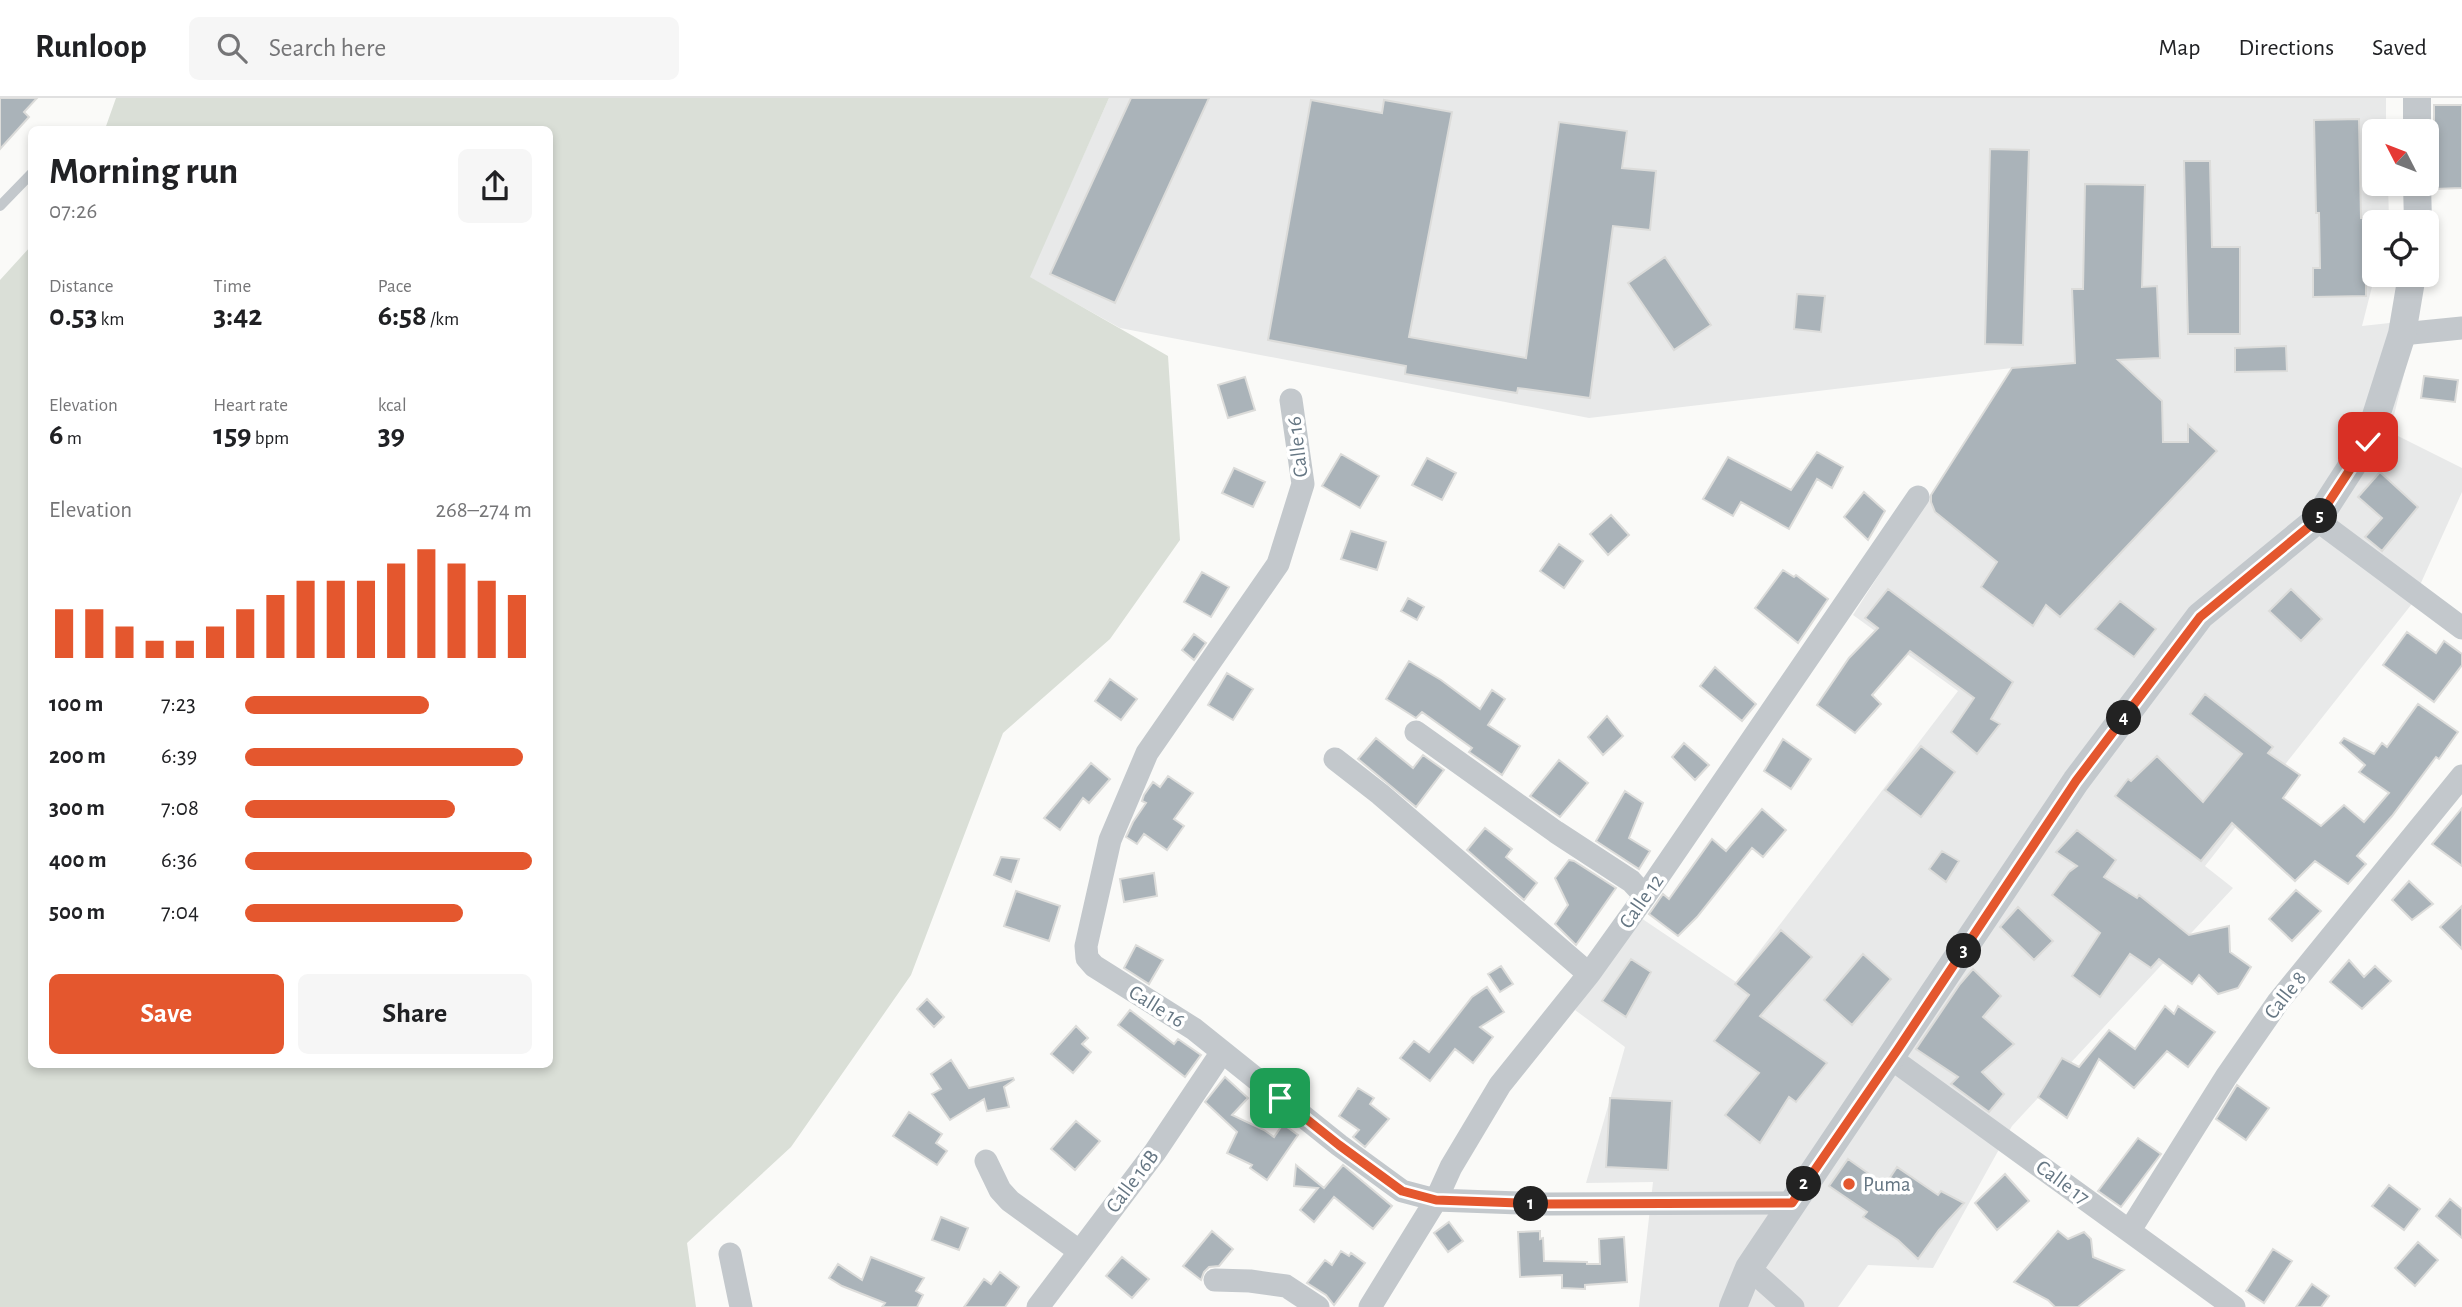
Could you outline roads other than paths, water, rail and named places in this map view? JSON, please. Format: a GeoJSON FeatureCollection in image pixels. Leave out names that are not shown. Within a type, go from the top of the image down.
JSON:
{"type":"FeatureCollection","features":[{"type":"Feature","properties":{"kind":"street"},"geometry":{"type":"LineString","coordinates":[[2417,98],[2417,119]]}},
{"type":"Feature","properties":{"kind":"street"},"geometry":{"type":"LineString","coordinates":[[1733,1307],[1749,1268],[1892,1059],[2076,781],[2200,617],[2317,520],[2368,442],[2402,334],[2410,287]]}},
{"type":"Feature","properties":{"kind":"street"},"geometry":{"type":"LineString","coordinates":[[2402,334],[2462,328]]}},
{"type":"Feature","properties":{"kind":"street","name":"Calle 16"},"geometry":{"type":"LineString","coordinates":[[1291,400],[1303,484],[1278,564],[1147,754],[1110,840],[1086,946],[1087,957],[1094,966],[1194,1029],[1339,1145],[1402,1191],[1436,1200],[1547,1204],[1792,1203]]}},
{"type":"Feature","properties":{"kind":"street","name":"Calle 12"},"geometry":{"type":"LineString","coordinates":[[1370,1307],[1436,1200],[1451,1167],[1500,1085],[1589,974],[1645,896],[1918,497]]}},
{"type":"Feature","properties":{"kind":"street"},"geometry":{"type":"LineString","coordinates":[[2317,520],[2462,628]]}},
{"type":"Feature","properties":{"kind":"street"},"geometry":{"type":"LineString","coordinates":[[1416,732],[1556,832],[1631,881],[1645,896]]}},
{"type":"Feature","properties":{"kind":"street"},"geometry":{"type":"LineString","coordinates":[[1335,759],[1380,794],[1589,974]]}},
{"type":"Feature","properties":{"kind":"street","name":"Calle 8"},"geometry":{"type":"LineString","coordinates":[[2130,1230],[2226,1077],[2278,1002],[2459,785]]}},
{"type":"Feature","properties":{"kind":"street","name":"Calle 16B"},"geometry":{"type":"LineString","coordinates":[[1038,1307],[1155,1152],[1222,1052]]}},
{"type":"Feature","properties":{"kind":"street","name":"Calle 17"},"geometry":{"type":"LineString","coordinates":[[1892,1059],[2234,1307]]}},
{"type":"Feature","properties":{"kind":"street"},"geometry":{"type":"LineString","coordinates":[[986,1161],[1000,1190],[1010,1201],[1079,1251]]}},
{"type":"Feature","properties":{"kind":"street"},"geometry":{"type":"LineString","coordinates":[[730,1254],[741,1307]]}},
{"type":"Feature","properties":{"kind":"street"},"geometry":{"type":"LineString","coordinates":[[1749,1268],[1793,1307]]}},
{"type":"Feature","properties":{"kind":"street"},"geometry":{"type":"LineString","coordinates":[[1215,1280],[1286,1286],[1318,1307]]}},
{"type":"Feature","properties":{"kind":"lane"},"geometry":{"type":"LineString","coordinates":[[0,206],[28,177]]}},
{"type":"Feature","properties":{"kind":"place","name":"Puma"},"geometry":{"type":"Point","coordinates":[1849,1184]}}]}
